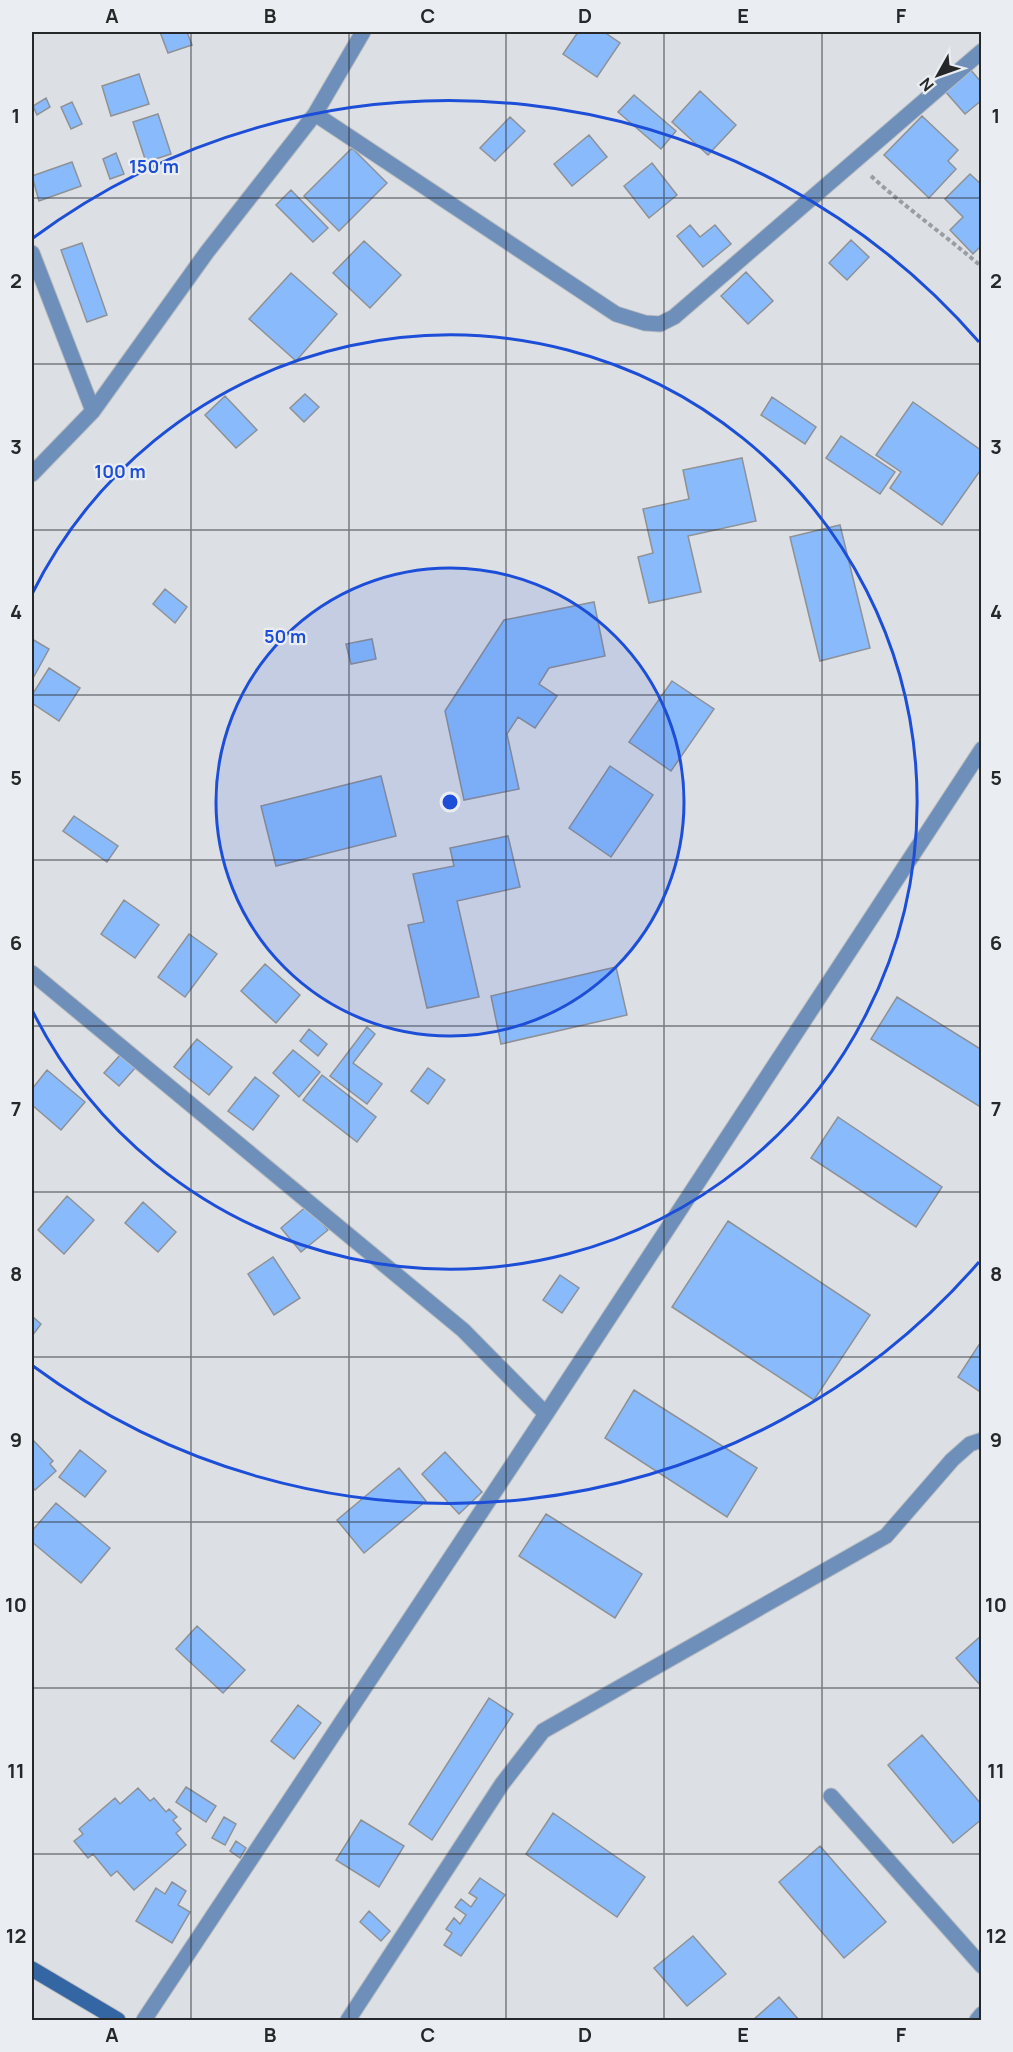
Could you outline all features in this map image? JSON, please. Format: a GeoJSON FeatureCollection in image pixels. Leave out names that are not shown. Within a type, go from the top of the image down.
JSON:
{"type":"FeatureCollection","features":[{"type":"Feature","properties":{"kind":"main road"},"geometry":{"type":"LineString","coordinates":[[32,1969],[118,2020]]}},
{"type":"Feature","properties":{"kind":"street"},"geometry":{"type":"LineString","coordinates":[[32,474],[93,411],[207,252],[315,114],[363,32]]}},
{"type":"Feature","properties":{"kind":"street"},"geometry":{"type":"LineString","coordinates":[[315,114],[616,314],[645,323],[660,324],[674,317],[981,51]]}},
{"type":"Feature","properties":{"kind":"street"},"geometry":{"type":"LineString","coordinates":[[32,253],[93,411]]}},
{"type":"Feature","properties":{"kind":"street"},"geometry":{"type":"LineString","coordinates":[[144,2020],[546,1414],[981,749]]}},
{"type":"Feature","properties":{"kind":"street"},"geometry":{"type":"LineString","coordinates":[[32,973],[463,1330],[546,1414]]}},
{"type":"Feature","properties":{"kind":"street"},"geometry":{"type":"LineString","coordinates":[[348,2020],[502,1784],[543,1731],[886,1536],[952,1460],[970,1444],[981,1440]]}},
{"type":"Feature","properties":{"kind":"street"},"geometry":{"type":"LineString","coordinates":[[831,1796],[981,1966]]}},
{"type":"Feature","properties":{"kind":"street"},"geometry":{"type":"LineString","coordinates":[[977,2020],[981,2014]]}},
{"type":"Feature","properties":{"kind":"path"},"geometry":{"type":"LineString","coordinates":[[854,161],[899,202],[953,242],[981,267]]}},
{"type":"Feature","properties":{"kind":"building"},"geometry":{"type":"Polygon","coordinates":[[[160,32],[187,32],[192,45],[168,53],[160,32]]]}},
{"type":"Feature","properties":{"kind":"building"},"geometry":{"type":"Polygon","coordinates":[[[578,32],[604,32],[620,43],[597,77],[563,54],[578,32]]]}},
{"type":"Feature","properties":{"kind":"building"},"geometry":{"type":"Polygon","coordinates":[[[969,68],[982,83],[982,100],[965,114],[944,90],[969,68]]]}},
{"type":"Feature","properties":{"kind":"building"},"geometry":{"type":"Polygon","coordinates":[[[139,74],[149,104],[111,116],[102,86],[139,74]]]}},
{"type":"Feature","properties":{"kind":"building"},"geometry":{"type":"Polygon","coordinates":[[[700,91],[736,125],[708,155],[672,122],[700,91]]]}},
{"type":"Feature","properties":{"kind":"building"},"geometry":{"type":"Polygon","coordinates":[[[634,95],[676,131],[661,149],[618,112],[634,95]]]}},
{"type":"Feature","properties":{"kind":"building"},"geometry":{"type":"Polygon","coordinates":[[[46,98],[50,107],[37,115],[33,106],[46,98]]]}},
{"type":"Feature","properties":{"kind":"building"},"geometry":{"type":"Polygon","coordinates":[[[72,102],[82,124],[71,129],[61,107],[72,102]]]}},
{"type":"Feature","properties":{"kind":"building"},"geometry":{"type":"Polygon","coordinates":[[[158,114],[171,154],[146,162],[133,122],[158,114]]]}},
{"type":"Feature","properties":{"kind":"building"},"geometry":{"type":"Polygon","coordinates":[[[922,116],[958,150],[948,161],[956,169],[929,198],[884,155],[922,116]]]}},
{"type":"Feature","properties":{"kind":"building"},"geometry":{"type":"Polygon","coordinates":[[[510,117],[525,131],[495,161],[480,148],[510,117]]]}},
{"type":"Feature","properties":{"kind":"building"},"geometry":{"type":"Polygon","coordinates":[[[589,135],[607,157],[572,186],[554,164],[589,135]]]}},
{"type":"Feature","properties":{"kind":"building"},"geometry":{"type":"Polygon","coordinates":[[[352,148],[387,183],[339,231],[304,196],[352,148]]]}},
{"type":"Feature","properties":{"kind":"building"},"geometry":{"type":"Polygon","coordinates":[[[116,153],[124,174],[110,179],[103,159],[116,153]]]}},
{"type":"Feature","properties":{"kind":"building"},"geometry":{"type":"Polygon","coordinates":[[[72,162],[81,186],[39,201],[32,176],[72,162]]]}},
{"type":"Feature","properties":{"kind":"building"},"geometry":{"type":"Polygon","coordinates":[[[652,163],[677,195],[649,218],[624,186],[652,163]]]}},
{"type":"Feature","properties":{"kind":"building"},"geometry":{"type":"Polygon","coordinates":[[[970,174],[982,185],[982,245],[973,254],[950,230],[963,217],[945,199],[970,174]]]}},
{"type":"Feature","properties":{"kind":"building"},"geometry":{"type":"Polygon","coordinates":[[[291,190],[328,228],[313,242],[276,205],[291,190]]]}},
{"type":"Feature","properties":{"kind":"building"},"geometry":{"type":"Polygon","coordinates":[[[690,225],[700,237],[715,225],[731,244],[703,267],[677,236],[690,225]]]}},
{"type":"Feature","properties":{"kind":"building"},"geometry":{"type":"Polygon","coordinates":[[[851,240],[869,257],[847,280],[829,263],[851,240]]]}},
{"type":"Feature","properties":{"kind":"building"},"geometry":{"type":"Polygon","coordinates":[[[364,241],[401,275],[370,308],[333,273],[364,241]]]}},
{"type":"Feature","properties":{"kind":"building"},"geometry":{"type":"Polygon","coordinates":[[[82,243],[107,315],[87,322],[61,250],[82,243]]]}},
{"type":"Feature","properties":{"kind":"building"},"geometry":{"type":"Polygon","coordinates":[[[746,272],[773,301],[748,324],[721,296],[746,272]]]}},
{"type":"Feature","properties":{"kind":"building"},"geometry":{"type":"Polygon","coordinates":[[[291,273],[337,314],[296,361],[249,319],[291,273]]]}},
{"type":"Feature","properties":{"kind":"building"},"geometry":{"type":"Polygon","coordinates":[[[305,394],[319,407],[304,422],[290,408],[305,394]]]}},
{"type":"Feature","properties":{"kind":"building"},"geometry":{"type":"Polygon","coordinates":[[[225,396],[257,430],[236,448],[205,415],[225,396]]]}},
{"type":"Feature","properties":{"kind":"building"},"geometry":{"type":"Polygon","coordinates":[[[772,397],[816,427],[805,444],[761,415],[772,397]]]}},
{"type":"Feature","properties":{"kind":"building"},"geometry":{"type":"Polygon","coordinates":[[[913,402],[982,451],[982,468],[942,525],[890,488],[901,472],[876,455],[913,402]]]}},
{"type":"Feature","properties":{"kind":"building"},"geometry":{"type":"Polygon","coordinates":[[[841,436],[895,472],[880,494],[826,458],[841,436]]]}},
{"type":"Feature","properties":{"kind":"building"},"geometry":{"type":"Polygon","coordinates":[[[742,458],[756,521],[688,536],[701,592],[649,603],[638,557],[653,553],[643,509],[689,499],[683,470],[742,458]]]}},
{"type":"Feature","properties":{"kind":"building"},"geometry":{"type":"Polygon","coordinates":[[[840,525],[870,648],[820,661],[790,537],[840,525]]]}},
{"type":"Feature","properties":{"kind":"building"},"geometry":{"type":"Polygon","coordinates":[[[165,589],[187,607],[175,623],[153,604],[165,589]]]}},
{"type":"Feature","properties":{"kind":"building"},"geometry":{"type":"Polygon","coordinates":[[[594,602],[605,656],[549,668],[539,684],[557,696],[535,728],[518,717],[507,734],[519,789],[464,800],[445,711],[504,620],[594,602]]]}},
{"type":"Feature","properties":{"kind":"building"},"geometry":{"type":"Polygon","coordinates":[[[32,639],[49,649],[32,680],[32,639]]]}},
{"type":"Feature","properties":{"kind":"building"},"geometry":{"type":"Polygon","coordinates":[[[372,639],[376,659],[351,664],[346,644],[372,639]]]}},
{"type":"Feature","properties":{"kind":"building"},"geometry":{"type":"Polygon","coordinates":[[[49,668],[80,688],[59,721],[32,703],[32,695],[49,668]]]}},
{"type":"Feature","properties":{"kind":"building"},"geometry":{"type":"Polygon","coordinates":[[[672,681],[714,709],[671,771],[629,742],[672,681]]]}},
{"type":"Feature","properties":{"kind":"building"},"geometry":{"type":"Polygon","coordinates":[[[610,766],[653,795],[611,857],[569,828],[610,766]]]}},
{"type":"Feature","properties":{"kind":"building"},"geometry":{"type":"Polygon","coordinates":[[[381,776],[396,836],[276,866],[261,806],[381,776]]]}},
{"type":"Feature","properties":{"kind":"building"},"geometry":{"type":"Polygon","coordinates":[[[74,816],[118,846],[107,862],[63,831],[74,816]]]}},
{"type":"Feature","properties":{"kind":"building"},"geometry":{"type":"Polygon","coordinates":[[[508,836],[520,887],[457,901],[479,997],[427,1008],[408,925],[424,922],[413,874],[454,866],[450,848],[508,836]]]}},
{"type":"Feature","properties":{"kind":"building"},"geometry":{"type":"Polygon","coordinates":[[[124,900],[159,925],[135,958],[101,934],[124,900]]]}},
{"type":"Feature","properties":{"kind":"building"},"geometry":{"type":"Polygon","coordinates":[[[189,934],[217,954],[185,997],[158,977],[189,934]]]}},
{"type":"Feature","properties":{"kind":"building"},"geometry":{"type":"Polygon","coordinates":[[[265,964],[300,995],[276,1023],[241,991],[265,964]]]}},
{"type":"Feature","properties":{"kind":"building"},"geometry":{"type":"Polygon","coordinates":[[[616,967],[627,1015],[501,1044],[491,996],[616,967]]]}},
{"type":"Feature","properties":{"kind":"building"},"geometry":{"type":"Polygon","coordinates":[[[897,997],[982,1050],[982,1108],[871,1039],[897,997]]]}},
{"type":"Feature","properties":{"kind":"building"},"geometry":{"type":"Polygon","coordinates":[[[367,1027],[375,1034],[353,1063],[382,1084],[367,1104],[330,1076],[367,1027]]]}},
{"type":"Feature","properties":{"kind":"building"},"geometry":{"type":"Polygon","coordinates":[[[309,1029],[327,1044],[318,1056],[300,1041],[309,1029]]]}},
{"type":"Feature","properties":{"kind":"building"},"geometry":{"type":"Polygon","coordinates":[[[197,1039],[232,1067],[209,1095],[174,1067],[197,1039]]]}},
{"type":"Feature","properties":{"kind":"building"},"geometry":{"type":"Polygon","coordinates":[[[293,1050],[320,1072],[299,1097],[273,1073],[293,1050]]]}},
{"type":"Feature","properties":{"kind":"building"},"geometry":{"type":"Polygon","coordinates":[[[121,1054],[136,1067],[119,1086],[104,1073],[121,1054]]]}},
{"type":"Feature","properties":{"kind":"building"},"geometry":{"type":"Polygon","coordinates":[[[428,1068],[445,1080],[428,1104],[411,1091],[428,1068]]]}},
{"type":"Feature","properties":{"kind":"building"},"geometry":{"type":"Polygon","coordinates":[[[47,1070],[85,1102],[61,1130],[32,1105],[32,1089],[47,1070]]]}},
{"type":"Feature","properties":{"kind":"building"},"geometry":{"type":"Polygon","coordinates":[[[322,1075],[376,1117],[357,1142],[303,1100],[322,1075]]]}},
{"type":"Feature","properties":{"kind":"building"},"geometry":{"type":"Polygon","coordinates":[[[255,1077],[279,1096],[253,1130],[228,1111],[255,1077]]]}},
{"type":"Feature","properties":{"kind":"building"},"geometry":{"type":"Polygon","coordinates":[[[838,1117],[942,1187],[916,1227],[811,1158],[838,1117]]]}},
{"type":"Feature","properties":{"kind":"building"},"geometry":{"type":"Polygon","coordinates":[[[67,1196],[94,1220],[64,1254],[38,1230],[67,1196]]]}},
{"type":"Feature","properties":{"kind":"building"},"geometry":{"type":"Polygon","coordinates":[[[143,1202],[176,1232],[158,1252],[125,1223],[143,1202]]]}},
{"type":"Feature","properties":{"kind":"building"},"geometry":{"type":"Polygon","coordinates":[[[308,1205],[328,1230],[301,1252],[281,1228],[308,1205]]]}},
{"type":"Feature","properties":{"kind":"building"},"geometry":{"type":"Polygon","coordinates":[[[728,1221],[870,1315],[814,1400],[672,1307],[728,1221]]]}},
{"type":"Feature","properties":{"kind":"building"},"geometry":{"type":"Polygon","coordinates":[[[273,1257],[300,1298],[274,1315],[248,1274],[273,1257]]]}},
{"type":"Feature","properties":{"kind":"building"},"geometry":{"type":"Polygon","coordinates":[[[560,1275],[579,1288],[562,1313],[543,1300],[560,1275]]]}},
{"type":"Feature","properties":{"kind":"building"},"geometry":{"type":"Polygon","coordinates":[[[32,1316],[41,1324],[32,1336],[32,1316]]]}},
{"type":"Feature","properties":{"kind":"building"},"geometry":{"type":"Polygon","coordinates":[[[982,1340],[982,1393],[958,1377],[982,1340]]]}},
{"type":"Feature","properties":{"kind":"building"},"geometry":{"type":"Polygon","coordinates":[[[634,1390],[757,1468],[727,1517],[605,1438],[634,1390]]]}},
{"type":"Feature","properties":{"kind":"building"},"geometry":{"type":"Polygon","coordinates":[[[33,1440],[53,1461],[50,1464],[56,1471],[35,1490],[32,1487],[33,1440]]]}},
{"type":"Feature","properties":{"kind":"building"},"geometry":{"type":"Polygon","coordinates":[[[80,1450],[106,1471],[85,1497],[59,1477],[80,1450]]]}},
{"type":"Feature","properties":{"kind":"building"},"geometry":{"type":"Polygon","coordinates":[[[445,1452],[482,1492],[459,1514],[422,1474],[445,1452]]]}},
{"type":"Feature","properties":{"kind":"building"},"geometry":{"type":"Polygon","coordinates":[[[399,1468],[426,1501],[364,1553],[337,1520],[399,1468]]]}},
{"type":"Feature","properties":{"kind":"building"},"geometry":{"type":"Polygon","coordinates":[[[56,1503],[110,1548],[81,1583],[32,1542],[32,1531],[56,1503]]]}},
{"type":"Feature","properties":{"kind":"building"},"geometry":{"type":"Polygon","coordinates":[[[546,1514],[642,1574],[615,1618],[519,1556],[546,1514]]]}},
{"type":"Feature","properties":{"kind":"building"},"geometry":{"type":"Polygon","coordinates":[[[197,1626],[245,1670],[223,1693],[176,1649],[197,1626]]]}},
{"type":"Feature","properties":{"kind":"building"},"geometry":{"type":"Polygon","coordinates":[[[982,1635],[982,1687],[956,1658],[982,1635]]]}},
{"type":"Feature","properties":{"kind":"building"},"geometry":{"type":"Polygon","coordinates":[[[489,1698],[513,1714],[432,1840],[409,1824],[489,1698]]]}},
{"type":"Feature","properties":{"kind":"building"},"geometry":{"type":"Polygon","coordinates":[[[298,1705],[321,1723],[294,1759],[271,1741],[298,1705]]]}},
{"type":"Feature","properties":{"kind":"building"},"geometry":{"type":"Polygon","coordinates":[[[922,1735],[982,1805],[982,1819],[953,1843],[888,1765],[922,1735]]]}},
{"type":"Feature","properties":{"kind":"building"},"geometry":{"type":"Polygon","coordinates":[[[186,1787],[216,1806],[206,1822],[176,1802],[186,1787]]]}},
{"type":"Feature","properties":{"kind":"building"},"geometry":{"type":"Polygon","coordinates":[[[138,1788],[150,1801],[154,1798],[166,1812],[169,1809],[177,1817],[173,1820],[181,1829],[176,1833],[186,1845],[134,1890],[117,1871],[111,1876],[93,1854],[88,1858],[74,1841],[83,1834],[79,1829],[115,1798],[120,1804],[138,1788]]]}},
{"type":"Feature","properties":{"kind":"building"},"geometry":{"type":"Polygon","coordinates":[[[553,1813],[645,1877],[617,1917],[526,1854],[553,1813]]]}},
{"type":"Feature","properties":{"kind":"building"},"geometry":{"type":"Polygon","coordinates":[[[224,1817],[236,1824],[225,1845],[212,1838],[224,1817]]]}},
{"type":"Feature","properties":{"kind":"building"},"geometry":{"type":"Polygon","coordinates":[[[361,1820],[404,1846],[379,1887],[336,1860],[361,1820]]]}},
{"type":"Feature","properties":{"kind":"building"},"geometry":{"type":"Polygon","coordinates":[[[236,1841],[246,1848],[240,1858],[230,1851],[236,1841]]]}},
{"type":"Feature","properties":{"kind":"building"},"geometry":{"type":"Polygon","coordinates":[[[820,1846],[886,1922],[844,1958],[779,1882],[820,1846]]]}},
{"type":"Feature","properties":{"kind":"building"},"geometry":{"type":"Polygon","coordinates":[[[480,1878],[505,1895],[461,1956],[444,1945],[452,1933],[446,1929],[454,1918],[460,1924],[466,1915],[455,1907],[461,1899],[471,1907],[477,1898],[469,1893],[480,1878]]]}},
{"type":"Feature","properties":{"kind":"building"},"geometry":{"type":"Polygon","coordinates":[[[172,1882],[186,1891],[178,1905],[190,1912],[172,1943],[136,1921],[156,1888],[165,1894],[172,1882]]]}},
{"type":"Feature","properties":{"kind":"building"},"geometry":{"type":"Polygon","coordinates":[[[369,1911],[390,1931],[381,1941],[360,1922],[369,1911]]]}},
{"type":"Feature","properties":{"kind":"building"},"geometry":{"type":"Polygon","coordinates":[[[693,1936],[726,1974],[687,2006],[654,1968],[693,1936]]]}},
{"type":"Feature","properties":{"kind":"building"},"geometry":{"type":"Polygon","coordinates":[[[779,1997],[799,2020],[753,2020],[779,1997]]]}}]}
